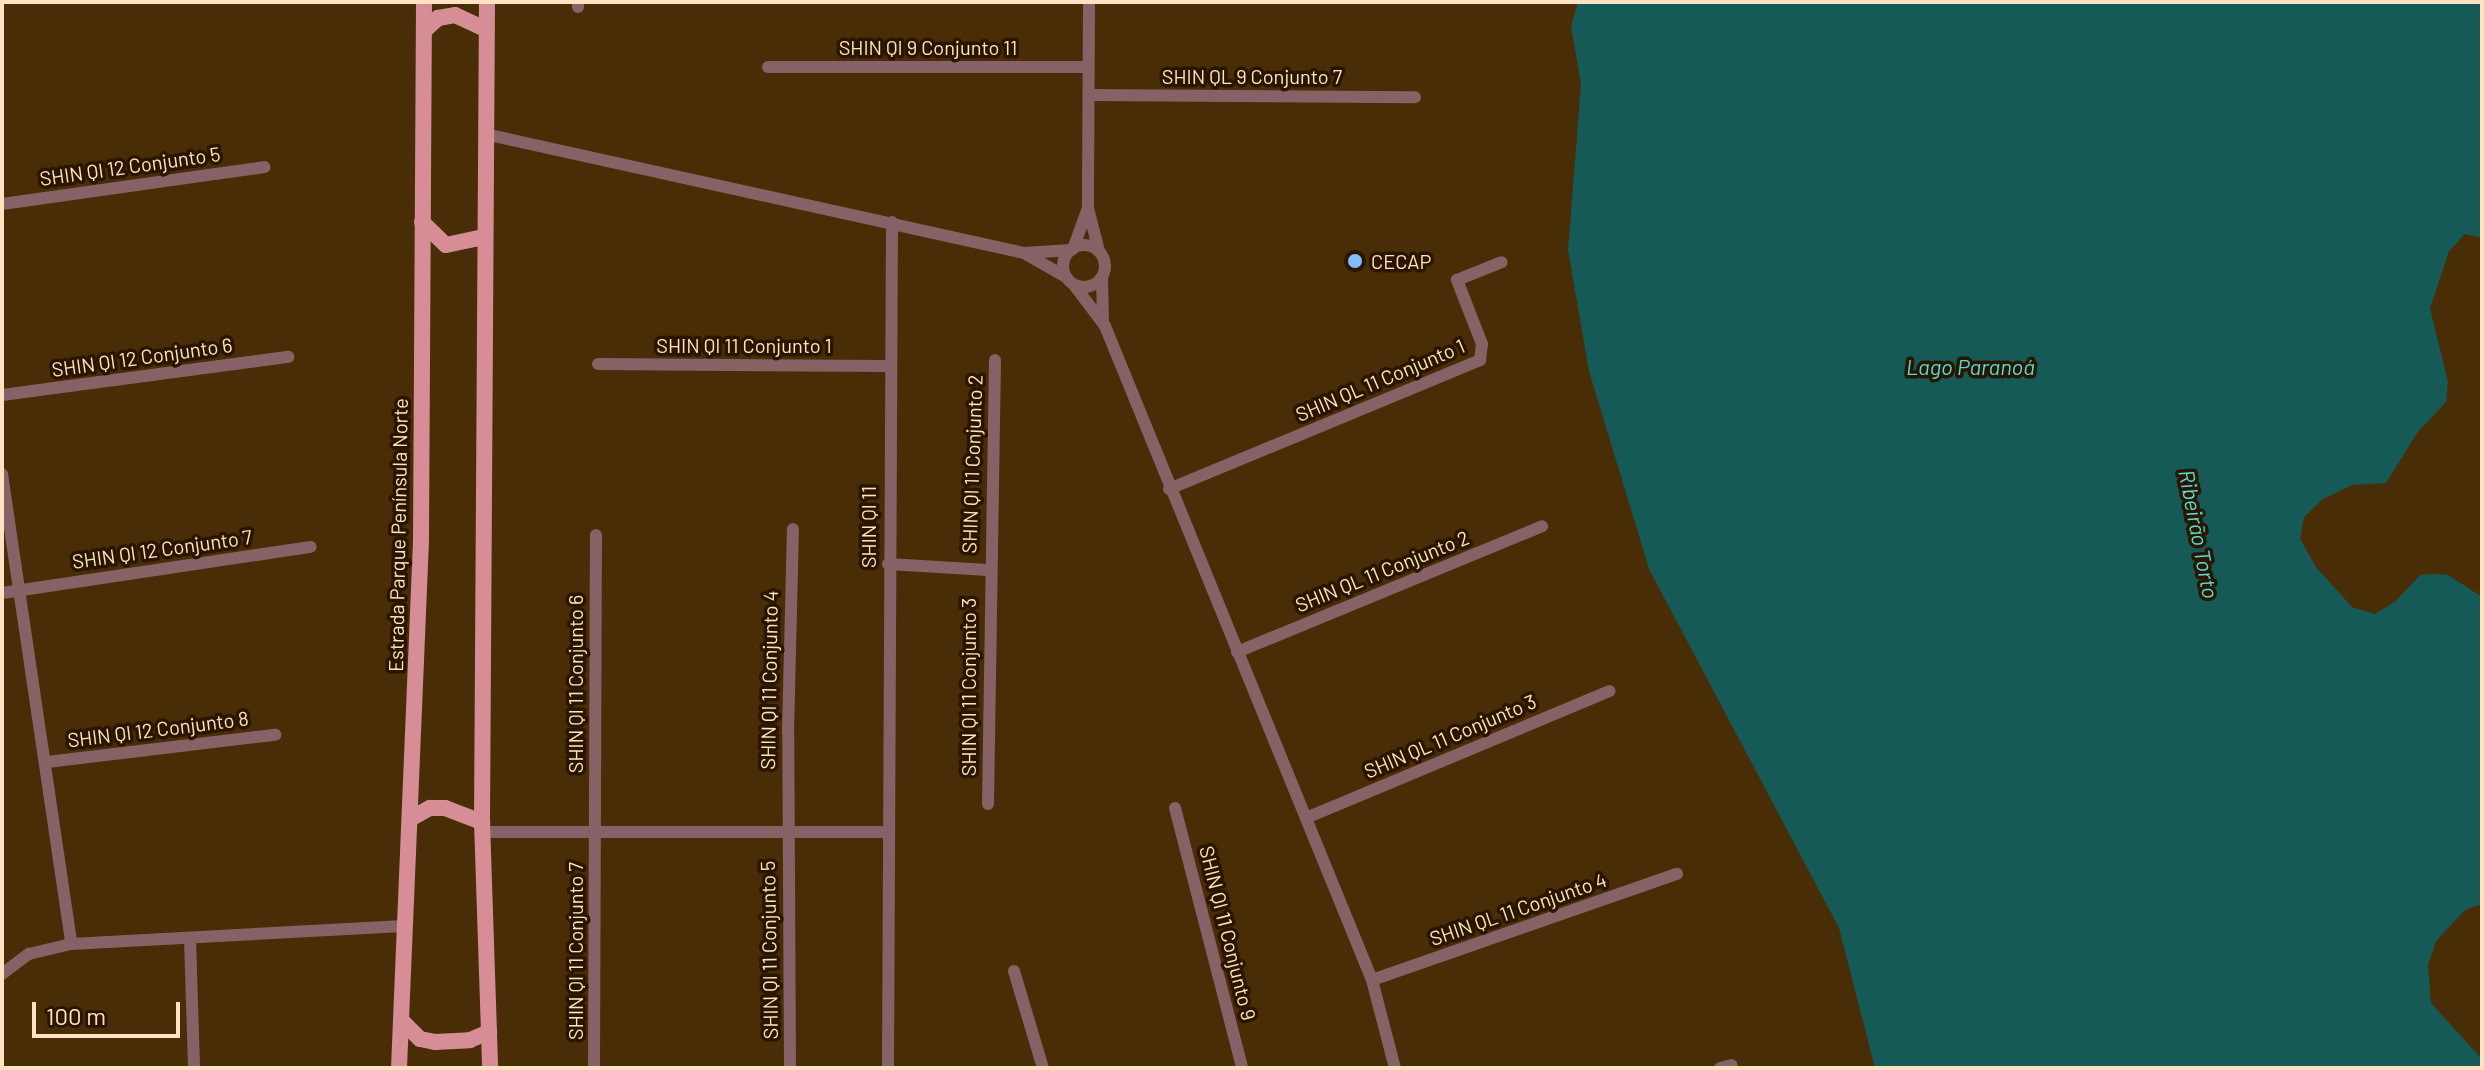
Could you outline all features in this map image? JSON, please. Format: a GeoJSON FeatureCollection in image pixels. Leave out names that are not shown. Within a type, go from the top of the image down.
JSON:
{"type":"FeatureCollection","features":[{"type":"Feature","properties":{"kind":"main road","name":"Estrada Parque Península Norte"},"geometry":{"type":"LineString","coordinates":[[399,1068],[421,540],[424,2]]}},
{"type":"Feature","properties":{"kind":"main road"},"geometry":{"type":"LineString","coordinates":[[487,2],[482,827],[490,1068]]}},
{"type":"Feature","properties":{"kind":"main road"},"geometry":{"type":"LineString","coordinates":[[424,31],[438,18],[455,15],[487,30]]}},
{"type":"Feature","properties":{"kind":"main road"},"geometry":{"type":"LineString","coordinates":[[422,222],[446,245],[484,237]]}},
{"type":"Feature","properties":{"kind":"main road"},"geometry":{"type":"LineString","coordinates":[[410,819],[430,808],[445,808],[482,827]]}},
{"type":"Feature","properties":{"kind":"main road"},"geometry":{"type":"LineString","coordinates":[[401,1020],[420,1039],[435,1042],[470,1040],[489,1032]]}},
{"type":"Feature","properties":{"kind":"street"},"geometry":{"type":"LineString","coordinates":[[1089,2],[1088,208],[1099,251],[1103,320]]}},
{"type":"Feature","properties":{"kind":"street","name":"SHIN QI 9 Conjunto 11"},"geometry":{"type":"LineString","coordinates":[[768,67],[1088,67]]}},
{"type":"Feature","properties":{"kind":"street","name":"SHIN QL 9 Conjunto 7"},"geometry":{"type":"LineString","coordinates":[[1089,95],[1415,97]]}},
{"type":"Feature","properties":{"kind":"street"},"geometry":{"type":"LineString","coordinates":[[485,134],[1024,253],[1089,246],[1099,251]]}},
{"type":"Feature","properties":{"kind":"street","name":"SHIN QI 12 Conjunto 5"},"geometry":{"type":"LineString","coordinates":[[2,204],[264,167]]}},
{"type":"Feature","properties":{"kind":"street"},"geometry":{"type":"LineString","coordinates":[[1088,208],[1072,250],[1065,258],[1070,281],[1103,320],[1169,489],[1372,980],[1395,1068]]}},
{"type":"Feature","properties":{"kind":"street","name":"SHIN QI 11"},"geometry":{"type":"LineString","coordinates":[[888,1068],[892,222]]}},
{"type":"Feature","properties":{"kind":"street"},"geometry":{"type":"LineString","coordinates":[[1024,253],[1070,281],[1090,286],[1102,277]]}},
{"type":"Feature","properties":{"kind":"street","name":"SHIN QL 11 Conjunto 1"},"geometry":{"type":"LineString","coordinates":[[1169,489],[1472,366],[1484,353],[1457,280],[1502,262]]}},
{"type":"Feature","properties":{"kind":"street","name":"SHIN QI 12 Conjunto 6"},"geometry":{"type":"LineString","coordinates":[[2,395],[288,357]]}},
{"type":"Feature","properties":{"kind":"street","name":"SHIN QI 11 Conjunto 2"},"geometry":{"type":"LineString","coordinates":[[988,570],[995,360]]}},
{"type":"Feature","properties":{"kind":"street","name":"SHIN QI 11 Conjunto 1"},"geometry":{"type":"LineString","coordinates":[[598,364],[889,366]]}},
{"type":"Feature","properties":{"kind":"street"},"geometry":{"type":"LineString","coordinates":[[2,474],[47,762],[71,944]]}},
{"type":"Feature","properties":{"kind":"street","name":"SHIN QL 11 Conjunto 2"},"geometry":{"type":"LineString","coordinates":[[1237,652],[1542,526]]}},
{"type":"Feature","properties":{"kind":"street","name":"SHIN QI 11 Conjunto 4"},"geometry":{"type":"LineString","coordinates":[[788,832],[793,529]]}},
{"type":"Feature","properties":{"kind":"street","name":"SHIN QI 11 Conjunto 6"},"geometry":{"type":"LineString","coordinates":[[594,833],[596,535]]}},
{"type":"Feature","properties":{"kind":"street","name":"SHIN QI 12 Conjunto 7"},"geometry":{"type":"LineString","coordinates":[[2,593],[311,547]]}},
{"type":"Feature","properties":{"kind":"street"},"geometry":{"type":"LineString","coordinates":[[888,564],[988,570]]}},
{"type":"Feature","properties":{"kind":"street","name":"SHIN QI 11 Conjunto 3"},"geometry":{"type":"LineString","coordinates":[[988,570],[988,804]]}},
{"type":"Feature","properties":{"kind":"street","name":"SHIN QL 11 Conjunto 3"},"geometry":{"type":"LineString","coordinates":[[1306,818],[1609,691]]}},
{"type":"Feature","properties":{"kind":"street","name":"SHIN QI 12 Conjunto 8"},"geometry":{"type":"LineString","coordinates":[[47,762],[275,735]]}},
{"type":"Feature","properties":{"kind":"street","name":"SHIN QI 11 Conjunto 9"},"geometry":{"type":"LineString","coordinates":[[1175,808],[1242,1068]]}},
{"type":"Feature","properties":{"kind":"street"},"geometry":{"type":"LineString","coordinates":[[482,827],[594,833],[889,832]]}},
{"type":"Feature","properties":{"kind":"street","name":"SHIN QI 11 Conjunto 5"},"geometry":{"type":"LineString","coordinates":[[788,832],[790,1068]]}},
{"type":"Feature","properties":{"kind":"street","name":"SHIN QI 11 Conjunto 7"},"geometry":{"type":"LineString","coordinates":[[594,833],[594,1068]]}},
{"type":"Feature","properties":{"kind":"street","name":"SHIN QL 11 Conjunto 4"},"geometry":{"type":"LineString","coordinates":[[1372,980],[1677,874]]}},
{"type":"Feature","properties":{"kind":"street"},"geometry":{"type":"LineString","coordinates":[[2,974],[29,954],[71,944],[404,926]]}},
{"type":"Feature","properties":{"kind":"street"},"geometry":{"type":"LineString","coordinates":[[190,939],[194,1068]]}},
{"type":"Feature","properties":{"kind":"street"},"geometry":{"type":"LineString","coordinates":[[1014,971],[1043,1068]]}},
{"type":"Feature","properties":{"kind":"water","name":"Lago Paranoá"},"geometry":{"type":"Polygon","coordinates":[[[1578,2],[2482,2],[2482,238],[2465,234],[2449,251],[2430,308],[2448,382],[2446,402],[2417,433],[2386,483],[2352,485],[2323,499],[2304,517],[2300,539],[2316,567],[2352,607],[2375,614],[2396,601],[2420,575],[2448,575],[2482,597],[2482,904],[2465,910],[2436,941],[2428,965],[2431,1003],[2482,1059],[2482,1068],[1875,1068],[1839,928],[1649,569],[1589,371],[1568,250],[1581,84],[1571,26],[1578,2]]]}},
{"type":"Feature","properties":{"kind":"place","name":"CECAP"},"geometry":{"type":"Point","coordinates":[1355,261]}},
{"type":"Feature","properties":{"kind":"water label","name":"Ribeirão Torto"},"geometry":{"type":"Point","coordinates":[2199,534]}}]}
